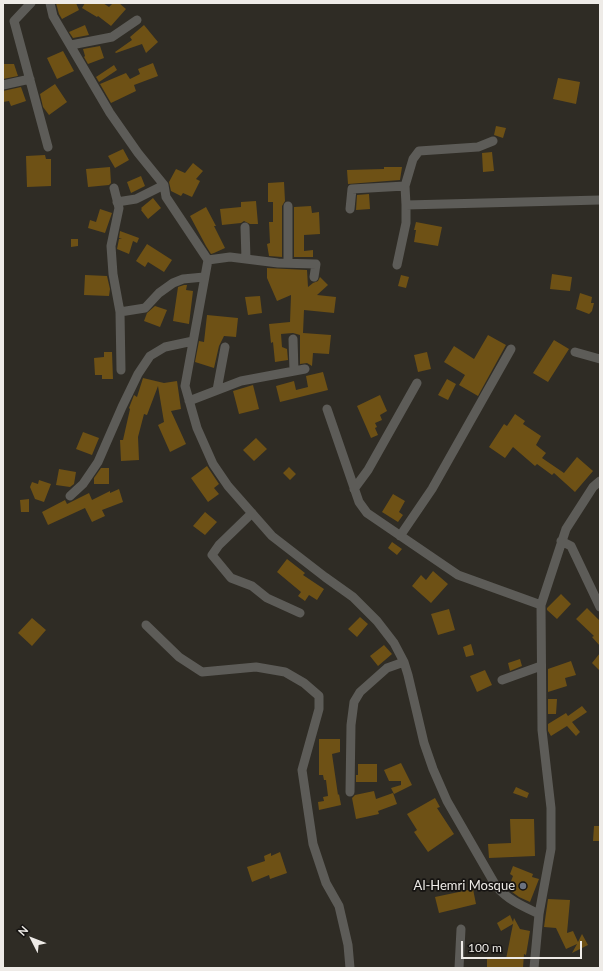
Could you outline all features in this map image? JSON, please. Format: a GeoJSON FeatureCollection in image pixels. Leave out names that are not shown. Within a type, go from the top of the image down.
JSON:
{"type":"FeatureCollection","features":[{"type":"Feature","properties":{"kind":"street"},"geometry":{"type":"LineString","coordinates":[[31,3],[14,21],[48,146]]}},
{"type":"Feature","properties":{"kind":"street"},"geometry":{"type":"LineString","coordinates":[[50,3],[53,16],[110,113],[138,153],[164,185],[166,197],[208,260],[185,386],[197,428],[213,464],[228,486],[272,536],[353,597],[377,621],[394,643],[404,662],[424,743],[433,769],[447,801],[496,886],[514,903],[539,914]]}},
{"type":"Feature","properties":{"kind":"street"},"geometry":{"type":"LineString","coordinates":[[71,45],[112,37],[137,20]]}},
{"type":"Feature","properties":{"kind":"street"},"geometry":{"type":"LineString","coordinates":[[3,85],[30,79]]}},
{"type":"Feature","properties":{"kind":"street"},"geometry":{"type":"LineString","coordinates":[[397,265],[406,223],[405,186],[413,159],[419,151],[478,147],[493,141]]}},
{"type":"Feature","properties":{"kind":"street"},"geometry":{"type":"LineString","coordinates":[[117,202],[136,199],[164,185]]}},
{"type":"Feature","properties":{"kind":"street"},"geometry":{"type":"LineString","coordinates":[[350,209],[352,189],[405,186]]}},
{"type":"Feature","properties":{"kind":"street"},"geometry":{"type":"LineString","coordinates":[[114,188],[119,208],[110,246],[113,274],[120,312],[122,370]]}},
{"type":"Feature","properties":{"kind":"street"},"geometry":{"type":"LineString","coordinates":[[406,205],[600,200]]}},
{"type":"Feature","properties":{"kind":"street"},"geometry":{"type":"LineString","coordinates":[[288,206],[288,263]]}},
{"type":"Feature","properties":{"kind":"street"},"geometry":{"type":"LineString","coordinates":[[245,227],[246,259]]}},
{"type":"Feature","properties":{"kind":"street"},"geometry":{"type":"LineString","coordinates":[[208,260],[230,257],[288,263],[316,264],[314,277]]}},
{"type":"Feature","properties":{"kind":"street"},"geometry":{"type":"LineString","coordinates":[[120,312],[145,308],[159,293],[182,279],[204,277]]}},
{"type":"Feature","properties":{"kind":"street"},"geometry":{"type":"LineString","coordinates":[[293,339],[294,371]]}},
{"type":"Feature","properties":{"kind":"street"},"geometry":{"type":"LineString","coordinates":[[70,496],[83,484],[98,462],[138,374],[150,356],[165,347],[193,341]]}},
{"type":"Feature","properties":{"kind":"street"},"geometry":{"type":"LineString","coordinates":[[217,390],[225,347]]}},
{"type":"Feature","properties":{"kind":"street"},"geometry":{"type":"LineString","coordinates":[[400,536],[432,489],[511,349]]}},
{"type":"Feature","properties":{"kind":"street"},"geometry":{"type":"LineString","coordinates":[[574,352],[600,359]]}},
{"type":"Feature","properties":{"kind":"street"},"geometry":{"type":"LineString","coordinates":[[189,400],[241,381],[305,370]]}},
{"type":"Feature","properties":{"kind":"street"},"geometry":{"type":"LineString","coordinates":[[354,489],[368,470],[417,383]]}},
{"type":"Feature","properties":{"kind":"street"},"geometry":{"type":"LineString","coordinates":[[327,410],[354,489],[359,502],[366,513],[458,575],[541,605]]}},
{"type":"Feature","properties":{"kind":"street"},"geometry":{"type":"LineString","coordinates":[[534,968],[539,914],[551,849],[551,808],[542,730],[541,605],[566,529],[593,487],[600,481]]}},
{"type":"Feature","properties":{"kind":"street"},"geometry":{"type":"LineString","coordinates":[[252,514],[219,544],[212,554],[231,578],[252,586],[267,598],[300,613]]}},
{"type":"Feature","properties":{"kind":"street"},"geometry":{"type":"LineString","coordinates":[[562,541],[571,546],[600,607]]}},
{"type":"Feature","properties":{"kind":"street"},"geometry":{"type":"LineString","coordinates":[[146,625],[179,657],[202,672],[256,667],[285,672],[304,683],[320,696],[319,709],[302,770],[313,844],[326,884],[338,906],[348,945],[350,968]]}},
{"type":"Feature","properties":{"kind":"street"},"geometry":{"type":"LineString","coordinates":[[350,792],[351,725],[354,702],[360,692],[387,668],[404,662]]}},
{"type":"Feature","properties":{"kind":"street"},"geometry":{"type":"LineString","coordinates":[[502,680],[541,666]]}},
{"type":"Feature","properties":{"kind":"street"},"geometry":{"type":"LineString","coordinates":[[459,968],[461,929]]}},
{"type":"Feature","properties":{"kind":"building"},"geometry":{"type":"Polygon","coordinates":[[[56,3],[76,3],[79,10],[62,19],[56,3]]]}},
{"type":"Feature","properties":{"kind":"building"},"geometry":{"type":"Polygon","coordinates":[[[85,3],[103,3],[109,7],[113,3],[119,3],[126,9],[111,26],[98,16],[97,17],[82,8],[85,3]]]}},
{"type":"Feature","properties":{"kind":"building"},"geometry":{"type":"Polygon","coordinates":[[[85,25],[89,35],[73,38],[69,32],[85,25]]]}},
{"type":"Feature","properties":{"kind":"building"},"geometry":{"type":"Polygon","coordinates":[[[144,25],[158,42],[146,53],[142,44],[116,53],[115,52],[132,40],[130,37],[144,25]]]}},
{"type":"Feature","properties":{"kind":"building"},"geometry":{"type":"Polygon","coordinates":[[[100,46],[104,58],[88,64],[84,57],[83,49],[100,46]]]}},
{"type":"Feature","properties":{"kind":"building"},"geometry":{"type":"Polygon","coordinates":[[[63,51],[74,71],[57,79],[47,58],[63,51]]]}},
{"type":"Feature","properties":{"kind":"building"},"geometry":{"type":"Polygon","coordinates":[[[153,63],[158,76],[134,85],[136,91],[111,103],[100,84],[126,73],[130,79],[140,74],[138,69],[153,63]]]}},
{"type":"Feature","properties":{"kind":"building"},"geometry":{"type":"Polygon","coordinates":[[[3,64],[14,64],[18,76],[3,79],[3,64]]]}},
{"type":"Feature","properties":{"kind":"building"},"geometry":{"type":"Polygon","coordinates":[[[114,65],[117,70],[99,82],[96,77],[114,65]]]}},
{"type":"Feature","properties":{"kind":"building"},"geometry":{"type":"Polygon","coordinates":[[[558,78],[580,82],[576,104],[553,99],[558,78]]]}},
{"type":"Feature","properties":{"kind":"building"},"geometry":{"type":"Polygon","coordinates":[[[55,84],[67,102],[49,115],[43,107],[40,94],[55,84]]]}},
{"type":"Feature","properties":{"kind":"building"},"geometry":{"type":"Polygon","coordinates":[[[21,87],[26,101],[11,106],[9,101],[3,102],[3,91],[21,87]]]}},
{"type":"Feature","properties":{"kind":"building"},"geometry":{"type":"Polygon","coordinates":[[[496,126],[506,128],[503,138],[494,135],[496,126]]]}},
{"type":"Feature","properties":{"kind":"building"},"geometry":{"type":"Polygon","coordinates":[[[123,149],[129,160],[115,168],[108,156],[123,149]]]}},
{"type":"Feature","properties":{"kind":"building"},"geometry":{"type":"Polygon","coordinates":[[[492,152],[494,171],[483,172],[482,153],[492,152]]]}},
{"type":"Feature","properties":{"kind":"building"},"geometry":{"type":"Polygon","coordinates":[[[45,155],[46,159],[51,159],[51,186],[27,187],[26,156],[45,155]]]}},
{"type":"Feature","properties":{"kind":"building"},"geometry":{"type":"Polygon","coordinates":[[[193,163],[203,171],[196,179],[200,181],[192,197],[183,193],[181,196],[171,191],[169,182],[176,169],[185,173],[193,163]]]}},
{"type":"Feature","properties":{"kind":"building"},"geometry":{"type":"Polygon","coordinates":[[[110,167],[111,183],[109,185],[88,187],[86,169],[110,167]]]}},
{"type":"Feature","properties":{"kind":"building"},"geometry":{"type":"Polygon","coordinates":[[[384,167],[402,167],[400,180],[348,184],[347,170],[384,169],[384,167]]]}},
{"type":"Feature","properties":{"kind":"building"},"geometry":{"type":"Polygon","coordinates":[[[141,176],[145,186],[131,193],[127,182],[141,176]]]}},
{"type":"Feature","properties":{"kind":"building"},"geometry":{"type":"Polygon","coordinates":[[[284,182],[285,201],[282,206],[282,257],[269,256],[267,244],[270,243],[269,222],[273,222],[273,202],[268,202],[268,183],[284,182]]]}},
{"type":"Feature","properties":{"kind":"building"},"geometry":{"type":"Polygon","coordinates":[[[369,194],[370,209],[356,210],[357,195],[369,194]]]}},
{"type":"Feature","properties":{"kind":"building"},"geometry":{"type":"Polygon","coordinates":[[[153,198],[161,208],[148,219],[141,208],[153,198]]]}},
{"type":"Feature","properties":{"kind":"building"},"geometry":{"type":"Polygon","coordinates":[[[256,201],[258,224],[250,224],[244,221],[241,223],[222,225],[220,209],[241,207],[241,202],[256,201]]]}},
{"type":"Feature","properties":{"kind":"building"},"geometry":{"type":"Polygon","coordinates":[[[311,206],[312,213],[319,212],[320,234],[304,235],[304,251],[313,250],[313,257],[294,257],[294,207],[311,206]]]}},
{"type":"Feature","properties":{"kind":"building"},"geometry":{"type":"Polygon","coordinates":[[[206,207],[225,248],[211,254],[190,216],[206,207]]]}},
{"type":"Feature","properties":{"kind":"building"},"geometry":{"type":"Polygon","coordinates":[[[100,209],[112,213],[105,233],[88,228],[90,220],[96,222],[100,209]]]}},
{"type":"Feature","properties":{"kind":"building"},"geometry":{"type":"Polygon","coordinates":[[[416,222],[442,227],[438,246],[414,242],[416,222]]]}},
{"type":"Feature","properties":{"kind":"building"},"geometry":{"type":"Polygon","coordinates":[[[120,231],[139,238],[137,243],[133,241],[129,254],[117,249],[119,239],[122,239],[119,238],[120,231]]]}},
{"type":"Feature","properties":{"kind":"building"},"geometry":{"type":"Polygon","coordinates":[[[71,239],[78,239],[78,246],[71,247],[71,239]]]}},
{"type":"Feature","properties":{"kind":"building"},"geometry":{"type":"Polygon","coordinates":[[[147,244],[172,260],[164,272],[148,262],[145,267],[136,261],[147,244]]]}},
{"type":"Feature","properties":{"kind":"building"},"geometry":{"type":"Polygon","coordinates":[[[267,268],[307,270],[308,287],[318,281],[320,277],[328,285],[317,295],[336,297],[334,313],[304,310],[303,333],[331,335],[329,354],[313,353],[312,366],[307,363],[300,364],[300,335],[293,333],[281,334],[282,347],[287,349],[288,360],[275,362],[269,324],[290,322],[291,295],[277,301],[267,278],[267,268]]]}},
{"type":"Feature","properties":{"kind":"building"},"geometry":{"type":"Polygon","coordinates":[[[552,274],[572,277],[570,291],[550,289],[552,274]]]}},
{"type":"Feature","properties":{"kind":"building"},"geometry":{"type":"Polygon","coordinates":[[[85,275],[107,276],[110,289],[109,296],[84,295],[85,275]]]}},
{"type":"Feature","properties":{"kind":"building"},"geometry":{"type":"Polygon","coordinates":[[[401,275],[409,277],[406,288],[398,286],[401,275]]]}},
{"type":"Feature","properties":{"kind":"building"},"geometry":{"type":"Polygon","coordinates":[[[187,285],[186,290],[193,291],[189,324],[173,321],[178,287],[187,285]]]}},
{"type":"Feature","properties":{"kind":"building"},"geometry":{"type":"Polygon","coordinates":[[[580,293],[592,297],[591,303],[594,303],[592,311],[589,314],[576,309],[580,293]]]}},
{"type":"Feature","properties":{"kind":"building"},"geometry":{"type":"Polygon","coordinates":[[[260,296],[262,313],[248,315],[245,297],[260,296]]]}},
{"type":"Feature","properties":{"kind":"building"},"geometry":{"type":"Polygon","coordinates":[[[155,306],[167,310],[160,327],[144,321],[147,313],[155,306]]]}},
{"type":"Feature","properties":{"kind":"building"},"geometry":{"type":"Polygon","coordinates":[[[207,315],[238,318],[236,337],[224,336],[219,346],[214,368],[195,362],[199,341],[204,342],[207,315]]]}},
{"type":"Feature","properties":{"kind":"building"},"geometry":{"type":"Polygon","coordinates":[[[488,335],[506,345],[478,396],[459,385],[465,375],[444,362],[454,346],[474,359],[488,335]]]}},
{"type":"Feature","properties":{"kind":"building"},"geometry":{"type":"Polygon","coordinates":[[[554,340],[569,349],[548,382],[533,373],[554,340]]]}},
{"type":"Feature","properties":{"kind":"building"},"geometry":{"type":"Polygon","coordinates":[[[104,352],[112,352],[113,379],[102,379],[102,375],[95,375],[94,358],[104,357],[104,352]]]}},
{"type":"Feature","properties":{"kind":"building"},"geometry":{"type":"Polygon","coordinates":[[[427,352],[431,369],[418,372],[414,355],[427,352]]]}},
{"type":"Feature","properties":{"kind":"building"},"geometry":{"type":"Polygon","coordinates":[[[323,372],[328,390],[280,402],[276,386],[294,381],[296,390],[308,387],[306,376],[323,372]]]}},
{"type":"Feature","properties":{"kind":"building"},"geometry":{"type":"Polygon","coordinates":[[[143,378],[164,383],[177,381],[181,409],[171,411],[186,444],[170,452],[158,425],[164,422],[158,386],[147,415],[144,414],[138,437],[139,460],[121,461],[120,440],[123,440],[129,408],[134,395],[137,397],[143,378]]]}},
{"type":"Feature","properties":{"kind":"building"},"geometry":{"type":"Polygon","coordinates":[[[447,379],[456,384],[448,400],[438,395],[447,379]]]}},
{"type":"Feature","properties":{"kind":"building"},"geometry":{"type":"Polygon","coordinates":[[[253,385],[259,409],[239,414],[233,391],[253,385]]]}},
{"type":"Feature","properties":{"kind":"building"},"geometry":{"type":"Polygon","coordinates":[[[380,395],[387,411],[380,415],[382,420],[375,423],[377,427],[375,428],[378,435],[371,438],[357,406],[380,395]]]}},
{"type":"Feature","properties":{"kind":"building"},"geometry":{"type":"Polygon","coordinates":[[[515,414],[525,421],[523,424],[541,436],[536,445],[546,453],[542,458],[564,473],[577,457],[593,471],[575,492],[554,473],[552,475],[537,464],[535,466],[513,447],[505,458],[489,447],[504,424],[507,426],[515,414]]]}},
{"type":"Feature","properties":{"kind":"building"},"geometry":{"type":"Polygon","coordinates":[[[83,432],[99,438],[92,455],[76,449],[83,432]]]}},
{"type":"Feature","properties":{"kind":"building"},"geometry":{"type":"Polygon","coordinates":[[[256,438],[267,449],[254,461],[243,450],[256,438]]]}},
{"type":"Feature","properties":{"kind":"building"},"geometry":{"type":"Polygon","coordinates":[[[207,466],[219,484],[214,488],[219,494],[208,502],[191,478],[207,466]]]}},
{"type":"Feature","properties":{"kind":"building"},"geometry":{"type":"Polygon","coordinates":[[[289,467],[296,474],[290,480],[283,473],[289,467]]]}},
{"type":"Feature","properties":{"kind":"building"},"geometry":{"type":"Polygon","coordinates":[[[101,468],[109,468],[109,484],[94,484],[94,478],[101,468]]]}},
{"type":"Feature","properties":{"kind":"building"},"geometry":{"type":"Polygon","coordinates":[[[59,469],[76,472],[74,484],[70,487],[56,485],[59,469]]]}},
{"type":"Feature","properties":{"kind":"building"},"geometry":{"type":"Polygon","coordinates":[[[39,480],[51,484],[44,502],[35,499],[30,487],[32,482],[38,484],[39,480]]]}},
{"type":"Feature","properties":{"kind":"building"},"geometry":{"type":"Polygon","coordinates":[[[119,489],[123,502],[102,510],[105,516],[92,522],[85,508],[48,525],[42,512],[65,500],[67,504],[89,493],[92,500],[110,491],[110,493],[119,489]]]}},
{"type":"Feature","properties":{"kind":"building"},"geometry":{"type":"Polygon","coordinates":[[[393,494],[405,501],[399,512],[403,515],[398,522],[382,512],[393,494]]]}},
{"type":"Feature","properties":{"kind":"building"},"geometry":{"type":"Polygon","coordinates":[[[29,499],[29,512],[21,512],[20,500],[29,499]]]}},
{"type":"Feature","properties":{"kind":"building"},"geometry":{"type":"Polygon","coordinates":[[[205,512],[217,522],[205,535],[193,526],[205,512]]]}},
{"type":"Feature","properties":{"kind":"building"},"geometry":{"type":"Polygon","coordinates":[[[392,542],[402,549],[397,555],[388,548],[392,542]]]}},
{"type":"Feature","properties":{"kind":"building"},"geometry":{"type":"Polygon","coordinates":[[[287,559],[305,573],[303,575],[324,589],[317,600],[309,595],[305,601],[298,596],[301,592],[277,572],[287,559]]]}},
{"type":"Feature","properties":{"kind":"building"},"geometry":{"type":"Polygon","coordinates":[[[433,571],[448,584],[431,603],[412,586],[421,575],[426,580],[433,571]]]}},
{"type":"Feature","properties":{"kind":"building"},"geometry":{"type":"Polygon","coordinates":[[[561,594],[571,604],[557,619],[547,610],[547,608],[561,594]]]}},
{"type":"Feature","properties":{"kind":"building"},"geometry":{"type":"Polygon","coordinates":[[[587,608],[600,621],[600,646],[592,637],[594,636],[576,619],[587,608]]]}},
{"type":"Feature","properties":{"kind":"building"},"geometry":{"type":"Polygon","coordinates":[[[449,609],[455,630],[438,635],[431,614],[449,609]]]}},
{"type":"Feature","properties":{"kind":"building"},"geometry":{"type":"Polygon","coordinates":[[[360,617],[368,624],[357,637],[348,629],[360,617]]]}},
{"type":"Feature","properties":{"kind":"building"},"geometry":{"type":"Polygon","coordinates":[[[32,618],[46,630],[32,646],[18,633],[32,618]]]}},
{"type":"Feature","properties":{"kind":"building"},"geometry":{"type":"Polygon","coordinates":[[[471,644],[474,655],[466,657],[463,647],[471,644]]]}},
{"type":"Feature","properties":{"kind":"building"},"geometry":{"type":"Polygon","coordinates":[[[384,645],[392,654],[378,666],[370,656],[384,645]]]}},
{"type":"Feature","properties":{"kind":"building"},"geometry":{"type":"Polygon","coordinates":[[[600,653],[600,671],[592,663],[600,653]]]}},
{"type":"Feature","properties":{"kind":"building"},"geometry":{"type":"Polygon","coordinates":[[[520,659],[522,666],[510,671],[508,663],[520,659]]]}},
{"type":"Feature","properties":{"kind":"building"},"geometry":{"type":"Polygon","coordinates":[[[571,661],[576,675],[565,678],[567,686],[548,692],[548,669],[571,661]]]}},
{"type":"Feature","properties":{"kind":"building"},"geometry":{"type":"Polygon","coordinates":[[[485,670],[492,685],[477,692],[470,676],[485,670]]]}},
{"type":"Feature","properties":{"kind":"building"},"geometry":{"type":"Polygon","coordinates":[[[548,699],[557,699],[556,714],[548,714],[548,699]]]}},
{"type":"Feature","properties":{"kind":"building"},"geometry":{"type":"Polygon","coordinates":[[[582,706],[587,712],[572,722],[580,732],[576,736],[567,726],[551,736],[548,731],[548,724],[566,713],[568,716],[582,706]]]}},
{"type":"Feature","properties":{"kind":"building"},"geometry":{"type":"Polygon","coordinates":[[[319,739],[340,739],[340,752],[332,754],[338,795],[339,794],[341,805],[319,810],[318,802],[324,801],[323,797],[328,796],[326,780],[324,780],[323,775],[319,775],[319,739]]]}},
{"type":"Feature","properties":{"kind":"building"},"geometry":{"type":"Polygon","coordinates":[[[401,763],[412,785],[394,794],[391,788],[401,785],[401,781],[389,781],[384,770],[401,763]]]}},
{"type":"Feature","properties":{"kind":"building"},"geometry":{"type":"Polygon","coordinates":[[[358,764],[377,764],[377,782],[356,782],[356,775],[358,775],[358,764]]]}},
{"type":"Feature","properties":{"kind":"building"},"geometry":{"type":"Polygon","coordinates":[[[516,787],[529,793],[527,798],[513,793],[516,787]]]}},
{"type":"Feature","properties":{"kind":"building"},"geometry":{"type":"Polygon","coordinates":[[[374,791],[376,799],[393,793],[397,804],[378,811],[379,814],[356,819],[352,798],[355,795],[374,791]]]}},
{"type":"Feature","properties":{"kind":"building"},"geometry":{"type":"Polygon","coordinates":[[[435,798],[440,807],[437,808],[454,834],[428,852],[414,832],[417,830],[407,814],[435,798]]]}},
{"type":"Feature","properties":{"kind":"building"},"geometry":{"type":"Polygon","coordinates":[[[510,819],[534,819],[535,856],[489,858],[488,844],[511,843],[510,819]]]}},
{"type":"Feature","properties":{"kind":"building"},"geometry":{"type":"Polygon","coordinates":[[[594,826],[600,826],[600,841],[593,841],[594,826]]]}},
{"type":"Feature","properties":{"kind":"building"},"geometry":{"type":"Polygon","coordinates":[[[280,852],[287,873],[270,879],[269,875],[252,882],[247,867],[265,861],[264,856],[271,853],[271,856],[280,852]]]}},
{"type":"Feature","properties":{"kind":"building","name":"Al-Hemri Mosque"},"geometry":{"type":"Polygon","coordinates":[[[513,866],[533,874],[532,877],[539,879],[530,902],[519,897],[508,889],[513,876],[510,874],[513,866]]]}},
{"type":"Feature","properties":{"kind":"building"},"geometry":{"type":"Polygon","coordinates":[[[473,889],[476,904],[439,913],[435,897],[473,889]]]}},
{"type":"Feature","properties":{"kind":"building"},"geometry":{"type":"Polygon","coordinates":[[[548,899],[570,900],[567,933],[573,931],[578,942],[582,934],[588,945],[572,953],[577,944],[566,949],[556,928],[544,927],[548,899]]]}},
{"type":"Feature","properties":{"kind":"building"},"geometry":{"type":"Polygon","coordinates":[[[510,915],[513,922],[514,918],[520,929],[530,931],[526,955],[524,954],[523,968],[487,968],[487,959],[506,959],[513,924],[501,931],[497,923],[510,915]]]}},
{"type":"Feature","properties":{"kind":"place","name":"Al-Hemri Mosque"},"geometry":{"type":"Point","coordinates":[523,886]}}]}
